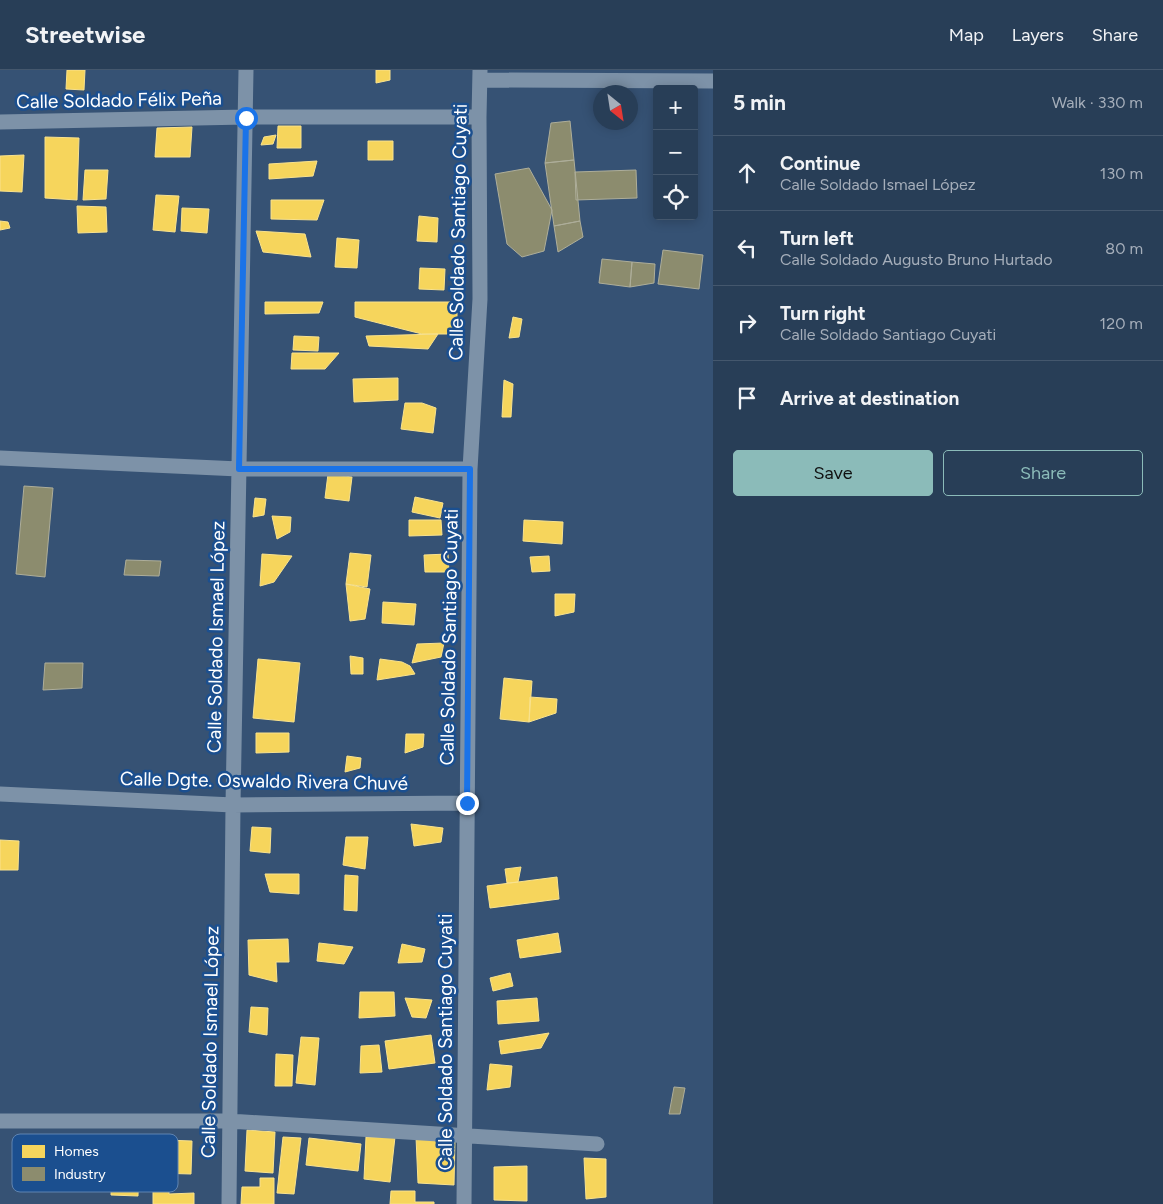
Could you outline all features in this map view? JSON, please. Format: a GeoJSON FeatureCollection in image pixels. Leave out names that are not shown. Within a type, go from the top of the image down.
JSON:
{"type":"FeatureCollection","features":[{"type":"Feature","properties":{"kind":"street","name":"Calle Soldado Ismael López"},"geometry":{"type":"LineString","coordinates":[[229,1204],[233,805],[246,70]]}},
{"type":"Feature","properties":{"kind":"street"},"geometry":{"type":"LineString","coordinates":[[480,75],[713,81]]}},
{"type":"Feature","properties":{"kind":"street","name":"Calle Soldado Santiago Cuyati"},"geometry":{"type":"LineString","coordinates":[[464,1204],[470,469],[480,298],[480,75]]}},
{"type":"Feature","properties":{"kind":"street","name":"Calle Soldado Félix Peña"},"geometry":{"type":"LineString","coordinates":[[0,122],[479,117]]}},
{"type":"Feature","properties":{"kind":"street"},"geometry":{"type":"LineString","coordinates":[[0,458],[239,469],[470,469]]}},
{"type":"Feature","properties":{"kind":"street","name":"Calle Dgte. Oswaldo Rivera Chuvé"},"geometry":{"type":"LineString","coordinates":[[0,794],[233,805],[467,803]]}},
{"type":"Feature","properties":{"kind":"street"},"geometry":{"type":"LineString","coordinates":[[0,1121],[229,1121],[597,1144]]}},
{"type":"Feature","properties":{"kind":"building: Homes"},"geometry":{"type":"Polygon","coordinates":[[[67,70],[85,70],[84,90],[66,89],[67,70]]]}},
{"type":"Feature","properties":{"kind":"building: Homes"},"geometry":{"type":"Polygon","coordinates":[[[376,70],[390,70],[390,80],[376,83],[376,70]]]}},
{"type":"Feature","properties":{"kind":"building: Homes"},"geometry":{"type":"Polygon","coordinates":[[[278,126],[301,126],[301,148],[277,148],[278,126]]]}},
{"type":"Feature","properties":{"kind":"building: Homes"},"geometry":{"type":"Polygon","coordinates":[[[192,127],[190,157],[155,157],[157,128],[192,127]]]}},
{"type":"Feature","properties":{"kind":"building: Homes"},"geometry":{"type":"Polygon","coordinates":[[[276,135],[273,144],[261,145],[264,137],[276,135]]]}},
{"type":"Feature","properties":{"kind":"building: Homes"},"geometry":{"type":"Polygon","coordinates":[[[45,137],[79,138],[77,200],[45,198],[45,137]]]}},
{"type":"Feature","properties":{"kind":"building: Homes"},"geometry":{"type":"Polygon","coordinates":[[[368,141],[393,141],[393,160],[368,160],[368,141]]]}},
{"type":"Feature","properties":{"kind":"building: Homes"},"geometry":{"type":"Polygon","coordinates":[[[24,155],[22,192],[0,191],[0,156],[24,155]]]}},
{"type":"Feature","properties":{"kind":"building: Homes"},"geometry":{"type":"Polygon","coordinates":[[[317,161],[313,176],[269,179],[269,164],[317,161]]]}},
{"type":"Feature","properties":{"kind":"building: Homes"},"geometry":{"type":"Polygon","coordinates":[[[85,170],[108,170],[106,199],[83,200],[85,170]]]}},
{"type":"Feature","properties":{"kind":"building: Homes"},"geometry":{"type":"Polygon","coordinates":[[[156,195],[179,196],[175,232],[153,230],[156,195]]]}},
{"type":"Feature","properties":{"kind":"building: Homes"},"geometry":{"type":"Polygon","coordinates":[[[271,200],[324,200],[317,220],[271,219],[271,200]]]}},
{"type":"Feature","properties":{"kind":"building: Homes"},"geometry":{"type":"Polygon","coordinates":[[[77,206],[106,207],[107,232],[78,233],[77,206]]]}},
{"type":"Feature","properties":{"kind":"building: Homes"},"geometry":{"type":"Polygon","coordinates":[[[182,208],[209,209],[207,233],[181,231],[182,208]]]}},
{"type":"Feature","properties":{"kind":"building: Homes"},"geometry":{"type":"Polygon","coordinates":[[[419,216],[438,218],[437,242],[417,241],[419,216]]]}},
{"type":"Feature","properties":{"kind":"building: Homes"},"geometry":{"type":"Polygon","coordinates":[[[0,221],[8,222],[10,228],[0,230],[0,221]]]}},
{"type":"Feature","properties":{"kind":"building: Homes"},"geometry":{"type":"Polygon","coordinates":[[[256,231],[305,234],[311,257],[263,252],[256,231]]]}},
{"type":"Feature","properties":{"kind":"building: Homes"},"geometry":{"type":"Polygon","coordinates":[[[337,238],[359,240],[357,268],[335,267],[337,238]]]}},
{"type":"Feature","properties":{"kind":"building: Homes"},"geometry":{"type":"Polygon","coordinates":[[[420,268],[445,269],[444,290],[419,289],[420,268]]]}},
{"type":"Feature","properties":{"kind":"building: Homes"},"geometry":{"type":"Polygon","coordinates":[[[265,302],[323,302],[319,313],[265,314],[265,302]]]}},
{"type":"Feature","properties":{"kind":"building: Homes"},"geometry":{"type":"Polygon","coordinates":[[[355,302],[457,302],[457,334],[422,334],[355,317],[355,302]]]}},
{"type":"Feature","properties":{"kind":"building: Homes"},"geometry":{"type":"Polygon","coordinates":[[[513,317],[522,319],[519,337],[509,338],[513,317]]]}},
{"type":"Feature","properties":{"kind":"building: Homes"},"geometry":{"type":"Polygon","coordinates":[[[438,334],[428,349],[369,346],[366,336],[438,334]]]}},
{"type":"Feature","properties":{"kind":"building: Homes"},"geometry":{"type":"Polygon","coordinates":[[[294,336],[319,337],[318,351],[293,350],[294,336]]]}},
{"type":"Feature","properties":{"kind":"building: Homes"},"geometry":{"type":"Polygon","coordinates":[[[292,353],[339,353],[325,369],[291,369],[292,353]]]}},
{"type":"Feature","properties":{"kind":"building: Homes"},"geometry":{"type":"Polygon","coordinates":[[[398,378],[398,400],[354,402],[353,379],[398,378]]]}},
{"type":"Feature","properties":{"kind":"building: Homes"},"geometry":{"type":"Polygon","coordinates":[[[504,380],[513,384],[511,417],[502,417],[504,380]]]}},
{"type":"Feature","properties":{"kind":"building: Homes"},"geometry":{"type":"Polygon","coordinates":[[[405,403],[422,403],[436,408],[433,433],[401,429],[405,403]]]}},
{"type":"Feature","properties":{"kind":"building: Homes"},"geometry":{"type":"Polygon","coordinates":[[[328,474],[352,477],[349,501],[325,498],[328,474]]]}},
{"type":"Feature","properties":{"kind":"building: Homes"},"geometry":{"type":"Polygon","coordinates":[[[415,497],[443,503],[440,518],[412,512],[415,497]]]}},
{"type":"Feature","properties":{"kind":"building: Homes"},"geometry":{"type":"Polygon","coordinates":[[[255,498],[266,499],[264,515],[253,517],[255,498]]]}},
{"type":"Feature","properties":{"kind":"building: Homes"},"geometry":{"type":"Polygon","coordinates":[[[272,516],[291,517],[290,532],[277,539],[272,516]]]}},
{"type":"Feature","properties":{"kind":"building: Homes"},"geometry":{"type":"Polygon","coordinates":[[[409,520],[441,520],[442,535],[409,536],[409,520]]]}},
{"type":"Feature","properties":{"kind":"building: Homes"},"geometry":{"type":"Polygon","coordinates":[[[524,520],[563,522],[562,544],[523,541],[524,520]]]}},
{"type":"Feature","properties":{"kind":"building: Homes"},"geometry":{"type":"Polygon","coordinates":[[[350,553],[371,555],[367,587],[346,584],[350,553]]]}},
{"type":"Feature","properties":{"kind":"building: Homes"},"geometry":{"type":"Polygon","coordinates":[[[262,554],[292,556],[274,582],[260,586],[262,554]]]}},
{"type":"Feature","properties":{"kind":"building: Homes"},"geometry":{"type":"Polygon","coordinates":[[[448,554],[449,572],[425,572],[424,555],[448,554]]]}},
{"type":"Feature","properties":{"kind":"building: Homes"},"geometry":{"type":"Polygon","coordinates":[[[549,556],[550,571],[532,572],[530,557],[549,556]]]}},
{"type":"Feature","properties":{"kind":"building: Homes"},"geometry":{"type":"Polygon","coordinates":[[[346,584],[370,589],[365,619],[350,621],[346,584]]]}},
{"type":"Feature","properties":{"kind":"building: Homes"},"geometry":{"type":"Polygon","coordinates":[[[555,594],[575,594],[574,612],[555,616],[555,594]]]}},
{"type":"Feature","properties":{"kind":"building: Homes"},"geometry":{"type":"Polygon","coordinates":[[[383,602],[416,604],[414,625],[382,623],[383,602]]]}},
{"type":"Feature","properties":{"kind":"building: Homes"},"geometry":{"type":"Polygon","coordinates":[[[444,643],[441,657],[412,663],[417,644],[444,643]]]}},
{"type":"Feature","properties":{"kind":"building: Homes"},"geometry":{"type":"Polygon","coordinates":[[[350,656],[363,658],[363,674],[351,674],[350,656]]]}},
{"type":"Feature","properties":{"kind":"building: Homes"},"geometry":{"type":"Polygon","coordinates":[[[258,659],[300,663],[294,722],[253,718],[258,659]]]}},
{"type":"Feature","properties":{"kind":"building: Homes"},"geometry":{"type":"Polygon","coordinates":[[[380,659],[402,662],[410,666],[415,674],[377,680],[380,659]]]}},
{"type":"Feature","properties":{"kind":"building: Homes"},"geometry":{"type":"Polygon","coordinates":[[[504,678],[532,681],[529,722],[500,719],[504,678]]]}},
{"type":"Feature","properties":{"kind":"building: Homes"},"geometry":{"type":"Polygon","coordinates":[[[530,697],[557,699],[556,713],[529,722],[530,697]]]}},
{"type":"Feature","properties":{"kind":"building: Homes"},"geometry":{"type":"Polygon","coordinates":[[[256,733],[289,733],[289,752],[256,753],[256,733]]]}},
{"type":"Feature","properties":{"kind":"building: Homes"},"geometry":{"type":"Polygon","coordinates":[[[406,734],[424,734],[423,747],[405,753],[406,734]]]}},
{"type":"Feature","properties":{"kind":"building: Homes"},"geometry":{"type":"Polygon","coordinates":[[[347,756],[361,758],[360,768],[345,772],[347,756]]]}},
{"type":"Feature","properties":{"kind":"building: Homes"},"geometry":{"type":"Polygon","coordinates":[[[411,824],[443,828],[441,842],[414,846],[411,824]]]}},
{"type":"Feature","properties":{"kind":"building: Homes"},"geometry":{"type":"Polygon","coordinates":[[[252,827],[271,828],[270,853],[250,851],[252,827]]]}},
{"type":"Feature","properties":{"kind":"building: Homes"},"geometry":{"type":"Polygon","coordinates":[[[346,837],[368,837],[365,869],[343,865],[346,837]]]}},
{"type":"Feature","properties":{"kind":"building: Homes"},"geometry":{"type":"Polygon","coordinates":[[[0,840],[19,841],[18,870],[0,870],[0,840]]]}},
{"type":"Feature","properties":{"kind":"building: Homes"},"geometry":{"type":"Polygon","coordinates":[[[521,867],[518,882],[507,883],[505,869],[521,867]]]}},
{"type":"Feature","properties":{"kind":"building: Homes"},"geometry":{"type":"Polygon","coordinates":[[[265,874],[299,874],[299,894],[270,892],[265,874]]]}},
{"type":"Feature","properties":{"kind":"building: Homes"},"geometry":{"type":"Polygon","coordinates":[[[345,875],[358,876],[357,911],[344,910],[345,875]]]}},
{"type":"Feature","properties":{"kind":"building: Homes"},"geometry":{"type":"Polygon","coordinates":[[[557,877],[559,899],[490,908],[487,886],[557,877]]]}},
{"type":"Feature","properties":{"kind":"building: Homes"},"geometry":{"type":"Polygon","coordinates":[[[558,933],[561,952],[520,958],[517,940],[558,933]]]}},
{"type":"Feature","properties":{"kind":"building: Homes"},"geometry":{"type":"Polygon","coordinates":[[[288,939],[289,962],[276,962],[277,982],[249,975],[248,940],[288,939]]]}},
{"type":"Feature","properties":{"kind":"building: Homes"},"geometry":{"type":"Polygon","coordinates":[[[319,943],[353,947],[344,964],[317,961],[319,943]]]}},
{"type":"Feature","properties":{"kind":"building: Homes"},"geometry":{"type":"Polygon","coordinates":[[[402,944],[425,949],[422,962],[398,963],[402,944]]]}},
{"type":"Feature","properties":{"kind":"building: Homes"},"geometry":{"type":"Polygon","coordinates":[[[510,973],[513,986],[493,991],[490,978],[510,973]]]}},
{"type":"Feature","properties":{"kind":"building: Homes"},"geometry":{"type":"Polygon","coordinates":[[[360,992],[394,992],[395,1016],[359,1018],[360,992]]]}},
{"type":"Feature","properties":{"kind":"building: Homes"},"geometry":{"type":"Polygon","coordinates":[[[405,998],[432,1000],[426,1018],[412,1017],[405,998]]]}},
{"type":"Feature","properties":{"kind":"building: Homes"},"geometry":{"type":"Polygon","coordinates":[[[537,998],[539,1021],[498,1024],[497,1001],[537,998]]]}},
{"type":"Feature","properties":{"kind":"building: Homes"},"geometry":{"type":"Polygon","coordinates":[[[251,1007],[268,1008],[267,1035],[249,1032],[251,1007]]]}},
{"type":"Feature","properties":{"kind":"building: Homes"},"geometry":{"type":"Polygon","coordinates":[[[549,1033],[541,1048],[501,1054],[499,1041],[549,1033]]]}},
{"type":"Feature","properties":{"kind":"building: Homes"},"geometry":{"type":"Polygon","coordinates":[[[431,1035],[435,1063],[389,1069],[385,1041],[431,1035]]]}},
{"type":"Feature","properties":{"kind":"building: Homes"},"geometry":{"type":"Polygon","coordinates":[[[301,1037],[319,1038],[315,1085],[296,1083],[301,1037]]]}},
{"type":"Feature","properties":{"kind":"building: Homes"},"geometry":{"type":"Polygon","coordinates":[[[379,1045],[382,1072],[360,1073],[361,1046],[379,1045]]]}},
{"type":"Feature","properties":{"kind":"building: Homes"},"geometry":{"type":"Polygon","coordinates":[[[276,1054],[293,1055],[292,1086],[275,1086],[276,1054]]]}},
{"type":"Feature","properties":{"kind":"building: Homes"},"geometry":{"type":"Polygon","coordinates":[[[490,1064],[512,1066],[510,1087],[487,1090],[490,1064]]]}},
{"type":"Feature","properties":{"kind":"building: Homes"},"geometry":{"type":"Polygon","coordinates":[[[247,1130],[275,1132],[273,1173],[245,1171],[247,1130]]]}},
{"type":"Feature","properties":{"kind":"building: Homes"},"geometry":{"type":"Polygon","coordinates":[[[283,1137],[301,1138],[294,1194],[277,1193],[283,1137]]]}},
{"type":"Feature","properties":{"kind":"building: Homes"},"geometry":{"type":"Polygon","coordinates":[[[366,1137],[395,1137],[390,1182],[364,1179],[366,1137]]]}},
{"type":"Feature","properties":{"kind":"building: Homes"},"geometry":{"type":"Polygon","coordinates":[[[416,1137],[455,1139],[454,1185],[418,1183],[416,1137]]]}},
{"type":"Feature","properties":{"kind":"building: Homes"},"geometry":{"type":"Polygon","coordinates":[[[309,1138],[361,1144],[358,1171],[306,1165],[309,1138]]]}},
{"type":"Feature","properties":{"kind":"building: Homes"},"geometry":{"type":"Polygon","coordinates":[[[178,1140],[192,1141],[191,1174],[178,1174],[178,1140]]]}},
{"type":"Feature","properties":{"kind":"building: Homes"},"geometry":{"type":"Polygon","coordinates":[[[584,1158],[606,1159],[606,1197],[586,1199],[584,1158]]]}},
{"type":"Feature","properties":{"kind":"building: Homes"},"geometry":{"type":"Polygon","coordinates":[[[527,1166],[527,1201],[494,1200],[494,1167],[527,1166]]]}},
{"type":"Feature","properties":{"kind":"building: Homes"},"geometry":{"type":"Polygon","coordinates":[[[260,1178],[274,1178],[274,1204],[241,1204],[242,1187],[260,1187],[260,1178]]]}},
{"type":"Feature","properties":{"kind":"building: Homes"},"geometry":{"type":"Polygon","coordinates":[[[391,1191],[415,1191],[415,1202],[434,1202],[434,1204],[390,1204],[391,1191]]]}},
{"type":"Feature","properties":{"kind":"building: Homes"},"geometry":{"type":"Polygon","coordinates":[[[111,1192],[138,1192],[138,1196],[111,1195],[111,1192]]]}},
{"type":"Feature","properties":{"kind":"building: Homes"},"geometry":{"type":"Polygon","coordinates":[[[153,1192],[169,1192],[169,1194],[194,1193],[194,1204],[153,1204],[153,1192]]]}},
{"type":"Feature","properties":{"kind":"building: Industry"},"geometry":{"type":"Polygon","coordinates":[[[570,121],[574,160],[545,163],[551,123],[570,121]]]}},
{"type":"Feature","properties":{"kind":"building: Industry"},"geometry":{"type":"Polygon","coordinates":[[[574,160],[580,221],[554,226],[545,163],[574,160]]]}},
{"type":"Feature","properties":{"kind":"building: Industry"},"geometry":{"type":"Polygon","coordinates":[[[529,168],[552,210],[544,251],[522,257],[507,244],[495,174],[529,168]]]}},
{"type":"Feature","properties":{"kind":"building: Industry"},"geometry":{"type":"Polygon","coordinates":[[[636,170],[637,198],[576,200],[575,172],[636,170]]]}},
{"type":"Feature","properties":{"kind":"building: Industry"},"geometry":{"type":"Polygon","coordinates":[[[580,221],[583,237],[558,252],[554,226],[580,221]]]}},
{"type":"Feature","properties":{"kind":"building: Industry"},"geometry":{"type":"Polygon","coordinates":[[[663,250],[703,255],[699,289],[658,284],[663,250]]]}},
{"type":"Feature","properties":{"kind":"building: Industry"},"geometry":{"type":"Polygon","coordinates":[[[602,259],[632,262],[630,287],[599,283],[602,259]]]}},
{"type":"Feature","properties":{"kind":"building: Industry"},"geometry":{"type":"Polygon","coordinates":[[[632,262],[655,264],[654,283],[630,287],[632,262]]]}},
{"type":"Feature","properties":{"kind":"building: Industry"},"geometry":{"type":"Polygon","coordinates":[[[24,486],[53,488],[45,577],[16,574],[24,486]]]}},
{"type":"Feature","properties":{"kind":"building: Industry"},"geometry":{"type":"Polygon","coordinates":[[[126,560],[161,561],[159,576],[124,575],[126,560]]]}},
{"type":"Feature","properties":{"kind":"building: Industry"},"geometry":{"type":"Polygon","coordinates":[[[45,663],[83,663],[82,688],[43,690],[45,663]]]}},
{"type":"Feature","properties":{"kind":"building: Industry"},"geometry":{"type":"Polygon","coordinates":[[[674,1087],[685,1088],[680,1114],[669,1114],[674,1087]]]}},
{"type":"Feature","properties":{"kind":"route"},"geometry":{"type":"LineString","coordinates":[[246,118],[239,469],[470,469],[467,803]]}}]}
